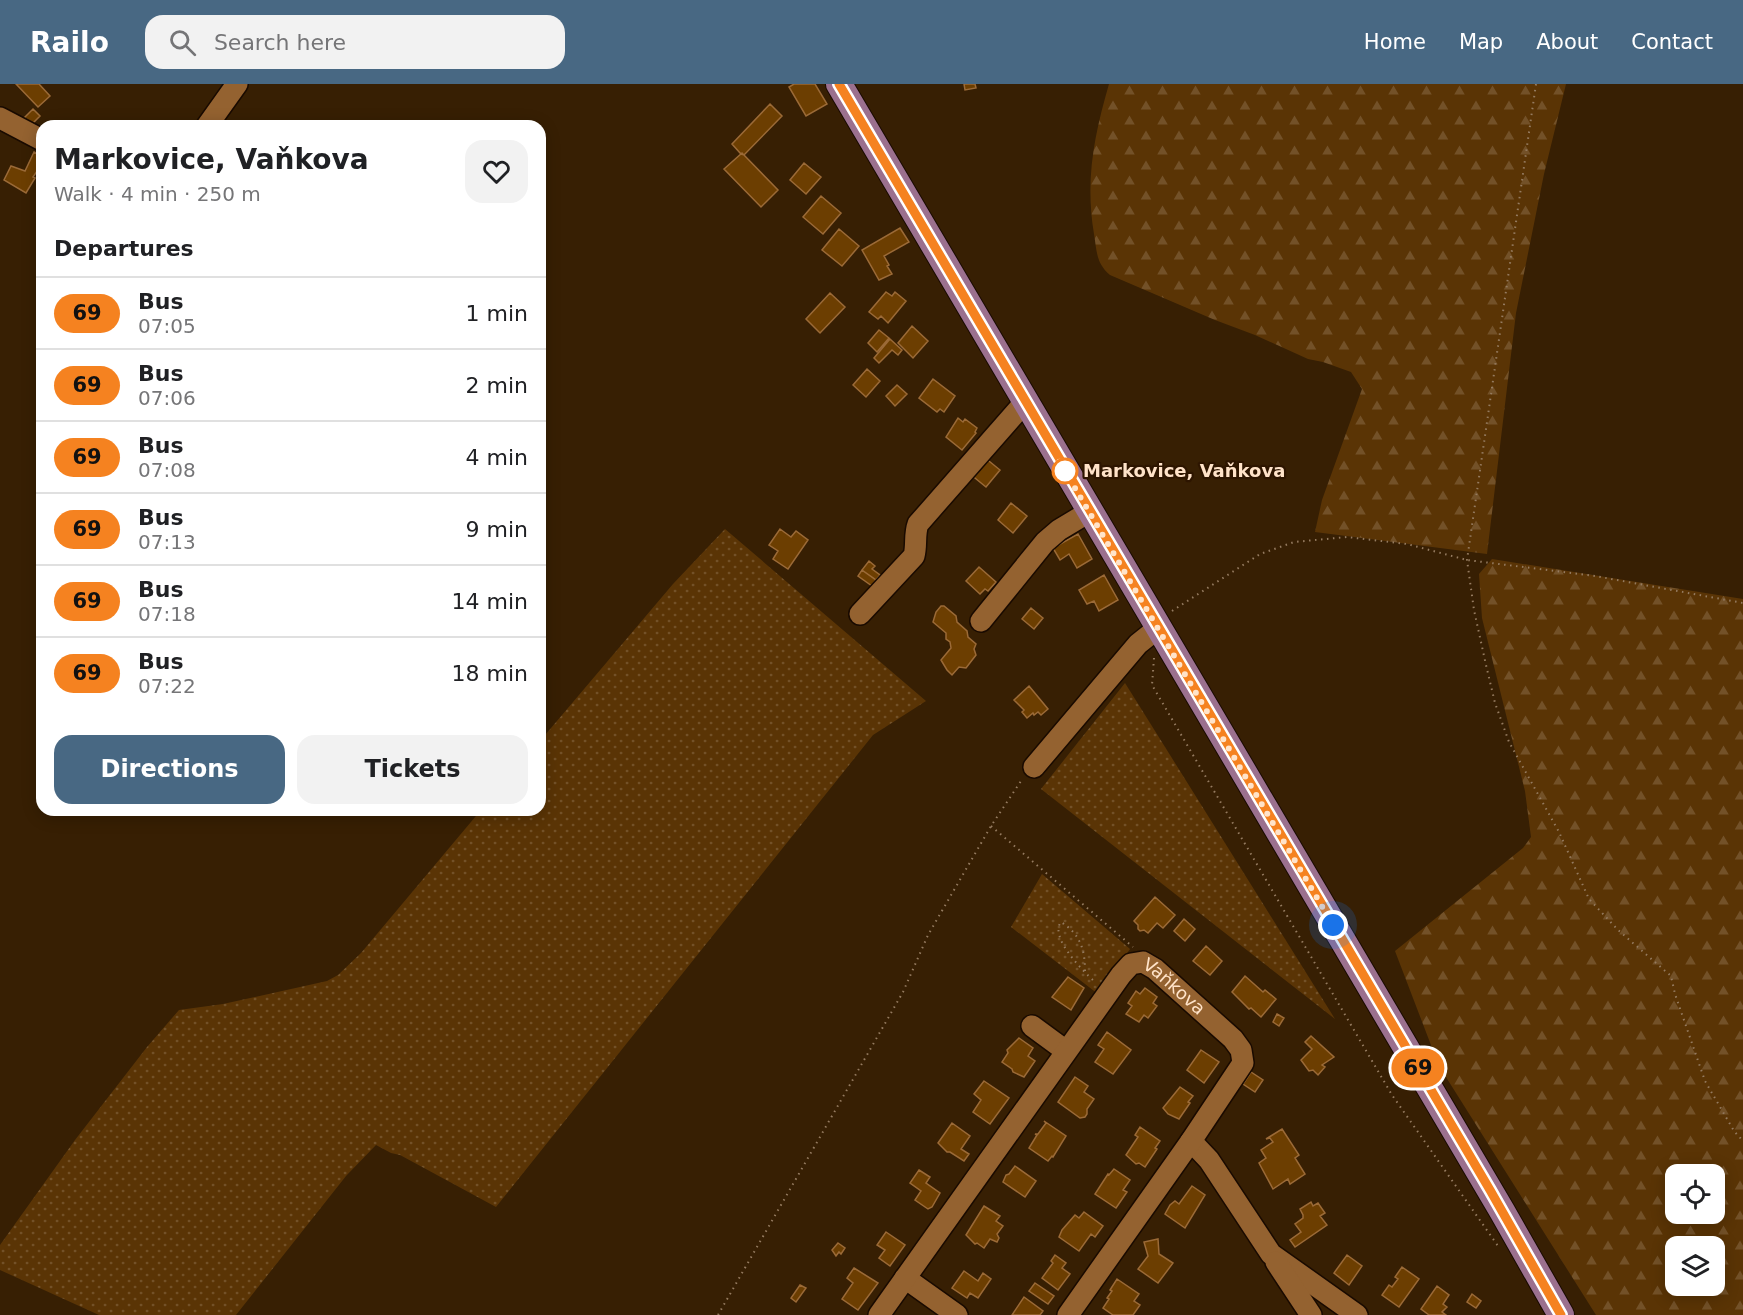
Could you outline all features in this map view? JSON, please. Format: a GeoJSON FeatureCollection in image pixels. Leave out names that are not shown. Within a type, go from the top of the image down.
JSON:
{"type":"FeatureCollection","features":[{"type":"Feature","properties":{"kind":"main road"},"geometry":{"type":"LineString","coordinates":[[839,84],[1089,512],[1154,629],[1496,1200],[1561,1315]]}},
{"type":"Feature","properties":{"kind":"street"},"geometry":{"type":"LineString","coordinates":[[211,120],[237,84]]}},
{"type":"Feature","properties":{"kind":"street"},"geometry":{"type":"LineString","coordinates":[[0,118],[36,137]]}},
{"type":"Feature","properties":{"kind":"street"},"geometry":{"type":"LineString","coordinates":[[860,614],[914,556],[915,531],[918,524],[1025,402]]}},
{"type":"Feature","properties":{"kind":"street"},"geometry":{"type":"LineString","coordinates":[[981,621],[1045,542],[1059,530],[1089,512]]}},
{"type":"Feature","properties":{"kind":"street"},"geometry":{"type":"LineString","coordinates":[[1034,766],[1138,644],[1154,629]]}},
{"type":"Feature","properties":{"kind":"street","name":"Vaňkova"},"geometry":{"type":"LineString","coordinates":[[879,1315],[1125,969],[1136,962],[1143,962],[1155,969],[1233,1039],[1243,1056],[1240,1069],[1068,1315]]}},
{"type":"Feature","properties":{"kind":"street"},"geometry":{"type":"LineString","coordinates":[[1032,1026],[1066,1051]]}},
{"type":"Feature","properties":{"kind":"street"},"geometry":{"type":"LineString","coordinates":[[1191,1141],[1209,1160],[1312,1315],[1331,1304],[1350,1310]]}},
{"type":"Feature","properties":{"kind":"street"},"geometry":{"type":"LineString","coordinates":[[1271,1254],[1350,1310]]}},
{"type":"Feature","properties":{"kind":"street"},"geometry":{"type":"LineString","coordinates":[[905,1278],[957,1315]]}},
{"type":"Feature","properties":{"kind":"path"},"geometry":{"type":"LineString","coordinates":[[1536,84],[1467,560],[1474,610],[1495,702],[1509,742],[1559,831],[1589,900],[1618,930],[1671,976],[1705,1081],[1734,1131],[1743,1141]]}},
{"type":"Feature","properties":{"kind":"path"},"geometry":{"type":"LineString","coordinates":[[1498,1247],[1392,1095],[1152,685],[1155,654],[1154,629],[1260,554],[1294,542],[1347,537],[1407,544],[1467,560],[1595,576],[1743,603]]}},
{"type":"Feature","properties":{"kind":"path"},"geometry":{"type":"LineString","coordinates":[[718,1315],[903,992],[928,935],[991,826],[1017,785],[1034,766]]}},
{"type":"Feature","properties":{"kind":"path"},"geometry":{"type":"LineString","coordinates":[[991,826],[1133,947],[1136,962]]}},
{"type":"Feature","properties":{"kind":"path"},"geometry":{"type":"LineString","coordinates":[[1085,971],[1083,946],[1073,932],[1060,922],[1057,929],[1059,937],[1085,971],[1109,991]]}},
{"type":"Feature","properties":{"kind":"green space"},"geometry":{"type":"Polygon","coordinates":[[[1109,84],[1566,84],[1544,174],[1516,313],[1487,554],[1315,532],[1322,500],[1362,389],[1351,372],[1308,359],[1105,271],[1097,252],[1090,195],[1095,140],[1109,84]]]}},
{"type":"Feature","properties":{"kind":"green space"},"geometry":{"type":"Polygon","coordinates":[[[725,529],[926,701],[873,735],[496,1207],[400,1155],[376,1145],[346,1176],[236,1315],[99,1315],[0,1270],[0,1245],[75,1140],[147,1047],[179,1010],[223,1004],[327,981],[338,975],[361,953],[476,816],[546,816],[546,734],[673,584],[725,529]]]}},
{"type":"Feature","properties":{"kind":"green space"},"geometry":{"type":"Polygon","coordinates":[[[1492,559],[1743,599],[1743,1315],[1596,1315],[1439,1066],[1395,951],[1523,848],[1531,837],[1525,791],[1482,618],[1479,574],[1492,559]]]}},
{"type":"Feature","properties":{"kind":"green space"},"geometry":{"type":"Polygon","coordinates":[[[1125,683],[1335,1019],[1041,789],[1125,683]]]}},
{"type":"Feature","properties":{"kind":"green space"},"geometry":{"type":"Polygon","coordinates":[[[1042,874],[1130,949],[1098,994],[1011,927],[1042,874]]]}},
{"type":"Feature","properties":{"kind":"building"},"geometry":{"type":"Polygon","coordinates":[[[16,84],[39,84],[50,96],[38,107],[16,84]]]}},
{"type":"Feature","properties":{"kind":"building"},"geometry":{"type":"Polygon","coordinates":[[[794,84],[815,84],[827,104],[806,116],[789,87],[794,84]]]}},
{"type":"Feature","properties":{"kind":"building"},"geometry":{"type":"Polygon","coordinates":[[[964,84],[975,84],[976,88],[965,90],[964,84]]]}},
{"type":"Feature","properties":{"kind":"building"},"geometry":{"type":"Polygon","coordinates":[[[770,104],[782,116],[744,155],[741,154],[732,144],[770,104]]]}},
{"type":"Feature","properties":{"kind":"building"},"geometry":{"type":"Polygon","coordinates":[[[33,109],[40,116],[28,128],[18,124],[33,109]]]}},
{"type":"Feature","properties":{"kind":"building"},"geometry":{"type":"Polygon","coordinates":[[[34,152],[36,153],[36,173],[33,177],[35,178],[26,193],[4,180],[11,166],[25,171],[34,152]]]}},
{"type":"Feature","properties":{"kind":"building"},"geometry":{"type":"Polygon","coordinates":[[[742,153],[778,190],[761,207],[724,169],[742,153]]]}},
{"type":"Feature","properties":{"kind":"building"},"geometry":{"type":"Polygon","coordinates":[[[804,163],[821,177],[806,194],[790,180],[804,163]]]}},
{"type":"Feature","properties":{"kind":"building"},"geometry":{"type":"Polygon","coordinates":[[[821,196],[841,213],[823,234],[803,217],[821,196]]]}},
{"type":"Feature","properties":{"kind":"building"},"geometry":{"type":"Polygon","coordinates":[[[900,228],[909,242],[884,256],[892,274],[879,280],[862,250],[900,228]]]}},
{"type":"Feature","properties":{"kind":"building"},"geometry":{"type":"Polygon","coordinates":[[[839,229],[859,246],[842,266],[822,250],[839,229]]]}},
{"type":"Feature","properties":{"kind":"building"},"geometry":{"type":"Polygon","coordinates":[[[886,292],[892,296],[895,292],[906,301],[888,323],[881,316],[878,319],[869,312],[886,292]]]}},
{"type":"Feature","properties":{"kind":"building"},"geometry":{"type":"Polygon","coordinates":[[[830,293],[845,307],[820,333],[806,319],[830,293]]]}},
{"type":"Feature","properties":{"kind":"building"},"geometry":{"type":"Polygon","coordinates":[[[912,326],[928,341],[913,358],[898,343],[912,326]]]}},
{"type":"Feature","properties":{"kind":"building"},"geometry":{"type":"Polygon","coordinates":[[[879,330],[889,338],[877,352],[868,343],[879,330]]]}},
{"type":"Feature","properties":{"kind":"building"},"geometry":{"type":"Polygon","coordinates":[[[890,339],[902,350],[898,355],[892,350],[879,363],[874,358],[890,339]]]}},
{"type":"Feature","properties":{"kind":"building"},"geometry":{"type":"Polygon","coordinates":[[[867,369],[880,381],[866,397],[853,385],[867,369]]]}},
{"type":"Feature","properties":{"kind":"building"},"geometry":{"type":"Polygon","coordinates":[[[933,379],[955,396],[944,412],[940,409],[937,412],[919,398],[933,379]]]}},
{"type":"Feature","properties":{"kind":"building"},"geometry":{"type":"Polygon","coordinates":[[[897,385],[907,394],[895,406],[886,396],[897,385]]]}},
{"type":"Feature","properties":{"kind":"building"},"geometry":{"type":"Polygon","coordinates":[[[958,418],[963,422],[965,419],[977,428],[976,433],[962,450],[946,437],[958,418]]]}},
{"type":"Feature","properties":{"kind":"building"},"geometry":{"type":"Polygon","coordinates":[[[984,457],[1000,470],[986,487],[970,474],[984,457]]]}},
{"type":"Feature","properties":{"kind":"building"},"geometry":{"type":"Polygon","coordinates":[[[1011,503],[1027,516],[1013,533],[998,520],[1011,503]]]}},
{"type":"Feature","properties":{"kind":"building"},"geometry":{"type":"Polygon","coordinates":[[[780,529],[791,537],[796,531],[808,540],[788,569],[773,559],[778,551],[769,545],[780,529]]]}},
{"type":"Feature","properties":{"kind":"building"},"geometry":{"type":"Polygon","coordinates":[[[1078,534],[1092,559],[1077,568],[1069,554],[1060,560],[1053,548],[1078,534]]]}},
{"type":"Feature","properties":{"kind":"building"},"geometry":{"type":"Polygon","coordinates":[[[869,561],[875,566],[872,569],[880,575],[876,580],[862,570],[869,561]]]}},
{"type":"Feature","properties":{"kind":"building"},"geometry":{"type":"Polygon","coordinates":[[[979,567],[996,582],[988,591],[985,589],[980,594],[966,581],[979,567]]]}},
{"type":"Feature","properties":{"kind":"building"},"geometry":{"type":"Polygon","coordinates":[[[862,570],[876,580],[872,586],[858,576],[862,570]]]}},
{"type":"Feature","properties":{"kind":"building"},"geometry":{"type":"Polygon","coordinates":[[[1104,575],[1118,600],[1099,611],[1094,601],[1087,604],[1079,590],[1104,575]]]}},
{"type":"Feature","properties":{"kind":"building"},"geometry":{"type":"Polygon","coordinates":[[[941,606],[956,616],[957,622],[976,644],[974,649],[976,655],[966,668],[959,667],[952,675],[941,660],[951,648],[950,642],[946,639],[946,633],[933,622],[941,606]]]}},
{"type":"Feature","properties":{"kind":"building"},"geometry":{"type":"Polygon","coordinates":[[[1031,608],[1043,618],[1034,629],[1022,619],[1031,608]]]}},
{"type":"Feature","properties":{"kind":"building"},"geometry":{"type":"Polygon","coordinates":[[[1029,686],[1048,709],[1041,715],[1038,712],[1034,715],[1033,713],[1027,718],[1022,712],[1024,710],[1014,700],[1029,686]]]}},
{"type":"Feature","properties":{"kind":"building"},"geometry":{"type":"Polygon","coordinates":[[[1155,897],[1175,915],[1163,928],[1157,923],[1148,933],[1144,930],[1140,931],[1134,921],[1155,897]]]}},
{"type":"Feature","properties":{"kind":"building"},"geometry":{"type":"Polygon","coordinates":[[[1184,919],[1195,929],[1185,941],[1174,931],[1184,919]]]}},
{"type":"Feature","properties":{"kind":"building"},"geometry":{"type":"Polygon","coordinates":[[[1206,946],[1222,961],[1210,975],[1193,961],[1206,946]]]}},
{"type":"Feature","properties":{"kind":"building"},"geometry":{"type":"Polygon","coordinates":[[[1245,976],[1263,992],[1265,990],[1276,999],[1261,1017],[1232,992],[1245,976]]]}},
{"type":"Feature","properties":{"kind":"building"},"geometry":{"type":"Polygon","coordinates":[[[1068,977],[1084,988],[1071,1010],[1052,997],[1068,977]]]}},
{"type":"Feature","properties":{"kind":"building"},"geometry":{"type":"Polygon","coordinates":[[[1145,988],[1157,997],[1153,1003],[1157,1006],[1148,1018],[1144,1015],[1139,1022],[1126,1014],[1132,1006],[1128,1003],[1136,991],[1140,994],[1145,988]]]}},
{"type":"Feature","properties":{"kind":"building"},"geometry":{"type":"Polygon","coordinates":[[[1277,1014],[1284,1018],[1279,1026],[1273,1022],[1277,1014]]]}},
{"type":"Feature","properties":{"kind":"building"},"geometry":{"type":"Polygon","coordinates":[[[1107,1032],[1131,1050],[1113,1074],[1095,1062],[1104,1049],[1098,1045],[1107,1032]]]}},
{"type":"Feature","properties":{"kind":"building"},"geometry":{"type":"Polygon","coordinates":[[[1311,1036],[1334,1057],[1322,1065],[1325,1067],[1318,1075],[1313,1070],[1309,1071],[1301,1060],[1312,1049],[1305,1042],[1311,1036]]]}},
{"type":"Feature","properties":{"kind":"building"},"geometry":{"type":"Polygon","coordinates":[[[1019,1038],[1033,1048],[1028,1056],[1035,1061],[1024,1077],[1013,1072],[1002,1062],[1008,1053],[1007,1050],[1019,1038]]]}},
{"type":"Feature","properties":{"kind":"building"},"geometry":{"type":"Polygon","coordinates":[[[1201,1050],[1219,1062],[1204,1083],[1187,1070],[1201,1050]]]}},
{"type":"Feature","properties":{"kind":"building"},"geometry":{"type":"Polygon","coordinates":[[[1251,1072],[1263,1080],[1255,1092],[1243,1084],[1251,1072]]]}},
{"type":"Feature","properties":{"kind":"building"},"geometry":{"type":"Polygon","coordinates":[[[1075,1077],[1088,1086],[1084,1092],[1094,1099],[1085,1117],[1080,1118],[1058,1102],[1075,1077]]]}},
{"type":"Feature","properties":{"kind":"building"},"geometry":{"type":"Polygon","coordinates":[[[984,1081],[1009,1098],[990,1124],[973,1112],[981,1100],[974,1094],[984,1081]]]}},
{"type":"Feature","properties":{"kind":"building"},"geometry":{"type":"Polygon","coordinates":[[[1180,1087],[1193,1096],[1179,1119],[1168,1114],[1163,1108],[1180,1087]]]}},
{"type":"Feature","properties":{"kind":"building"},"geometry":{"type":"Polygon","coordinates":[[[1044,1121],[1066,1136],[1048,1161],[1029,1148],[1037,1135],[1035,1134],[1038,1134],[1046,1123],[1044,1121]]]}},
{"type":"Feature","properties":{"kind":"building"},"geometry":{"type":"Polygon","coordinates":[[[952,1123],[970,1136],[961,1149],[969,1154],[964,1161],[947,1152],[938,1143],[952,1123]]]}},
{"type":"Feature","properties":{"kind":"building"},"geometry":{"type":"Polygon","coordinates":[[[1140,1127],[1160,1141],[1145,1167],[1139,1163],[1136,1164],[1126,1155],[1138,1137],[1135,1135],[1140,1127]]]}},
{"type":"Feature","properties":{"kind":"building"},"geometry":{"type":"Polygon","coordinates":[[[1282,1129],[1299,1155],[1295,1158],[1305,1174],[1290,1184],[1288,1179],[1273,1189],[1259,1163],[1266,1158],[1261,1150],[1273,1142],[1270,1138],[1266,1139],[1282,1129]]]}},
{"type":"Feature","properties":{"kind":"building"},"geometry":{"type":"Polygon","coordinates":[[[1015,1166],[1036,1181],[1025,1197],[1003,1182],[1015,1166]]]}},
{"type":"Feature","properties":{"kind":"building"},"geometry":{"type":"Polygon","coordinates":[[[1114,1169],[1130,1180],[1123,1190],[1127,1192],[1116,1208],[1095,1194],[1114,1169]]]}},
{"type":"Feature","properties":{"kind":"building"},"geometry":{"type":"Polygon","coordinates":[[[919,1170],[930,1177],[926,1183],[940,1193],[932,1207],[928,1209],[915,1200],[921,1191],[910,1183],[919,1170]]]}},
{"type":"Feature","properties":{"kind":"building"},"geometry":{"type":"Polygon","coordinates":[[[1192,1186],[1205,1195],[1185,1228],[1165,1214],[1175,1201],[1179,1204],[1192,1186]]]}},
{"type":"Feature","properties":{"kind":"building"},"geometry":{"type":"Polygon","coordinates":[[[1311,1202],[1313,1206],[1318,1203],[1325,1213],[1320,1216],[1327,1225],[1295,1247],[1290,1240],[1301,1232],[1295,1224],[1303,1218],[1300,1209],[1311,1202]]]}},
{"type":"Feature","properties":{"kind":"building"},"geometry":{"type":"Polygon","coordinates":[[[984,1206],[1000,1216],[996,1221],[1003,1226],[997,1234],[999,1238],[997,1242],[990,1239],[984,1248],[975,1244],[966,1235],[984,1206]]]}},
{"type":"Feature","properties":{"kind":"building"},"geometry":{"type":"Polygon","coordinates":[[[1084,1212],[1103,1226],[1095,1237],[1091,1234],[1079,1251],[1059,1237],[1075,1215],[1079,1218],[1084,1212]]]}},
{"type":"Feature","properties":{"kind":"building"},"geometry":{"type":"Polygon","coordinates":[[[886,1232],[905,1245],[890,1266],[879,1258],[885,1250],[877,1245],[886,1232]]]}},
{"type":"Feature","properties":{"kind":"building"},"geometry":{"type":"Polygon","coordinates":[[[1158,1239],[1159,1254],[1173,1263],[1158,1283],[1138,1269],[1148,1256],[1144,1242],[1158,1239]]]}},
{"type":"Feature","properties":{"kind":"building"},"geometry":{"type":"Polygon","coordinates":[[[838,1243],[845,1248],[841,1254],[839,1252],[836,1256],[832,1250],[838,1243]]]}},
{"type":"Feature","properties":{"kind":"building"},"geometry":{"type":"Polygon","coordinates":[[[1055,1255],[1066,1263],[1062,1268],[1070,1274],[1058,1290],[1042,1278],[1053,1263],[1051,1261],[1055,1255]]]}},
{"type":"Feature","properties":{"kind":"building"},"geometry":{"type":"Polygon","coordinates":[[[1347,1255],[1362,1266],[1349,1285],[1334,1273],[1347,1255]]]}},
{"type":"Feature","properties":{"kind":"building"},"geometry":{"type":"Polygon","coordinates":[[[1402,1267],[1419,1279],[1399,1307],[1382,1295],[1389,1285],[1392,1287],[1398,1279],[1395,1277],[1402,1267]]]}},
{"type":"Feature","properties":{"kind":"building"},"geometry":{"type":"Polygon","coordinates":[[[854,1268],[878,1283],[858,1310],[842,1299],[853,1283],[847,1278],[854,1268]]]}},
{"type":"Feature","properties":{"kind":"building"},"geometry":{"type":"Polygon","coordinates":[[[964,1271],[978,1281],[983,1273],[991,1279],[978,1298],[970,1293],[967,1298],[952,1288],[964,1271]]]}},
{"type":"Feature","properties":{"kind":"building"},"geometry":{"type":"Polygon","coordinates":[[[1117,1279],[1139,1294],[1134,1301],[1140,1305],[1133,1315],[1113,1315],[1103,1308],[1117,1279]]]}},
{"type":"Feature","properties":{"kind":"building"},"geometry":{"type":"Polygon","coordinates":[[[1035,1283],[1054,1296],[1048,1304],[1029,1291],[1035,1283]]]}},
{"type":"Feature","properties":{"kind":"building"},"geometry":{"type":"Polygon","coordinates":[[[800,1285],[806,1288],[796,1302],[791,1298],[800,1285]]]}},
{"type":"Feature","properties":{"kind":"building"},"geometry":{"type":"Polygon","coordinates":[[[1437,1286],[1449,1295],[1443,1304],[1447,1307],[1442,1312],[1446,1315],[1429,1315],[1421,1309],[1437,1286]]]}},
{"type":"Feature","properties":{"kind":"building"},"geometry":{"type":"Polygon","coordinates":[[[1472,1294],[1481,1301],[1476,1308],[1467,1302],[1472,1294]]]}},
{"type":"Feature","properties":{"kind":"building"},"geometry":{"type":"Polygon","coordinates":[[[1024,1297],[1043,1311],[1040,1315],[1012,1315],[1024,1297]]]}},
{"type":"Feature","properties":{"kind":"bus line","name":"69"},"geometry":{"type":"LineString","coordinates":[[839,84],[1490,1190],[1561,1315]]}},
{"type":"Feature","properties":{"kind":"place","name":"Markovice, Vaňkova"},"geometry":{"type":"Point","coordinates":[1065,471]}},
{"type":"Feature","properties":{"kind":"route"},"geometry":{"type":"LineString","coordinates":[[1065,471],[1059,461],[1333,925]]}}]}
